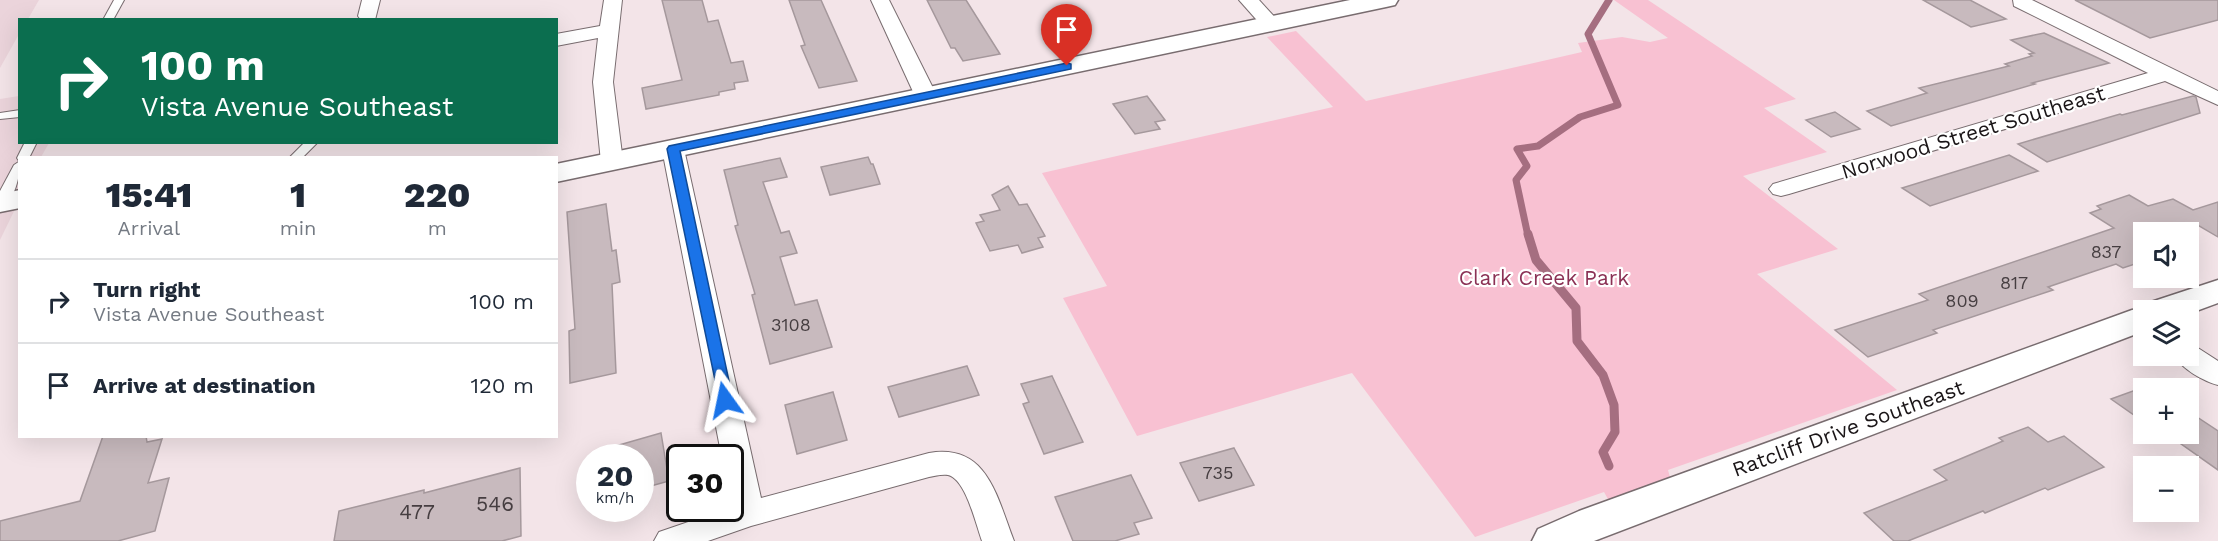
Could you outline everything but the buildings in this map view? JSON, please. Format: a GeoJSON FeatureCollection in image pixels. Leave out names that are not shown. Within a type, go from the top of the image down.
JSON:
{"type":"FeatureCollection","features":[{"type":"Feature","properties":{"kind":"main road"},"geometry":{"type":"LineString","coordinates":[[558,173],[1386,0]]}},
{"type":"Feature","properties":{"kind":"main road"},"geometry":{"type":"LineString","coordinates":[[0,203],[18,200]]}},
{"type":"Feature","properties":{"kind":"main road","name":"Ratcliff Drive Southeast"},"geometry":{"type":"LineString","coordinates":[[2194,300],[2218,291]]}},
{"type":"Feature","properties":{"kind":"main road","name":"Ratcliff Drive Southeast"},"geometry":{"type":"LineString","coordinates":[[1553,541],[1593,523],[2133,323]]}},
{"type":"Feature","properties":{"kind":"street"},"geometry":{"type":"LineString","coordinates":[[612,162],[603,95],[613,0]]}},
{"type":"Feature","properties":{"kind":"street"},"geometry":{"type":"LineString","coordinates":[[880,0],[926,96]]}},
{"type":"Feature","properties":{"kind":"street"},"geometry":{"type":"LineString","coordinates":[[1248,0],[1270,23]]}},
{"type":"Feature","properties":{"kind":"street"},"geometry":{"type":"LineString","coordinates":[[2021,2],[2218,99]]}},
{"type":"Feature","properties":{"kind":"street"},"geometry":{"type":"LineString","coordinates":[[558,40],[610,30]]}},
{"type":"Feature","properties":{"kind":"street","name":"Norwood Street Southeast"},"geometry":{"type":"LineString","coordinates":[[1781,189],[2166,74]]}},
{"type":"Feature","properties":{"kind":"street"},"geometry":{"type":"LineString","coordinates":[[673,149],[749,514]]}},
{"type":"Feature","properties":{"kind":"street"},"geometry":{"type":"LineString","coordinates":[[2199,362],[2218,375]]}},
{"type":"Feature","properties":{"kind":"street"},"geometry":{"type":"LineString","coordinates":[[670,541],[749,514],[929,465],[945,463],[961,467],[969,474],[977,487],[998,541]]}},
{"type":"Feature","properties":{"kind":"lane"},"geometry":{"type":"LineString","coordinates":[[109,18],[119,0]]}},
{"type":"Feature","properties":{"kind":"lane"},"geometry":{"type":"LineString","coordinates":[[0,116],[18,113]]}},
{"type":"Feature","properties":{"kind":"lane"},"geometry":{"type":"LineString","coordinates":[[297,156],[310,144]]}},
{"type":"Feature","properties":{"kind":"lane"},"geometry":{"type":"LineString","coordinates":[[0,203],[18,169]]}},
{"type":"Feature","properties":{"kind":"shaded area"},"geometry":{"type":"Polygon","coordinates":[[[0,0],[39,0],[29,18],[18,18],[18,36],[0,68],[0,0]]]}},
{"type":"Feature","properties":{"kind":"shaded area"},"geometry":{"type":"Polygon","coordinates":[[[18,96],[18,144],[48,144],[42,156],[18,156],[18,203],[0,240],[0,99],[18,96]]]}},
{"type":"Feature","properties":{"kind":"green space","name":"Clark Creek Park"},"geometry":{"type":"Polygon","coordinates":[[[1614,0],[1648,0],[1796,99],[1764,108],[1827,152],[1743,176],[1838,249],[1757,274],[1897,390],[1668,470],[1671,481],[1609,501],[1604,492],[1475,537],[1352,373],[1137,436],[1063,298],[1107,286],[1042,173],[1333,107],[1267,37],[1296,31],[1366,101],[1582,52],[1578,43],[1622,37],[1650,42],[1668,38],[1614,0]]]}},
{"type":"Feature","properties":{"kind":"waterway"},"geometry":{"type":"LineString","coordinates":[[1528,236],[1516,180],[1527,166],[1517,149],[1538,146],[1580,117],[1618,105],[1588,34],[1609,0]]}},
{"type":"Feature","properties":{"kind":"waterway"},"geometry":{"type":"LineString","coordinates":[[1528,234],[1536,260],[1576,308],[1577,341],[1603,375],[1614,405],[1615,432],[1603,452],[1609,466]]}},
{"type":"Feature","properties":{"kind":"route"},"geometry":{"type":"LineString","coordinates":[[725,400],[673,149],[1067,66]]}}]}
